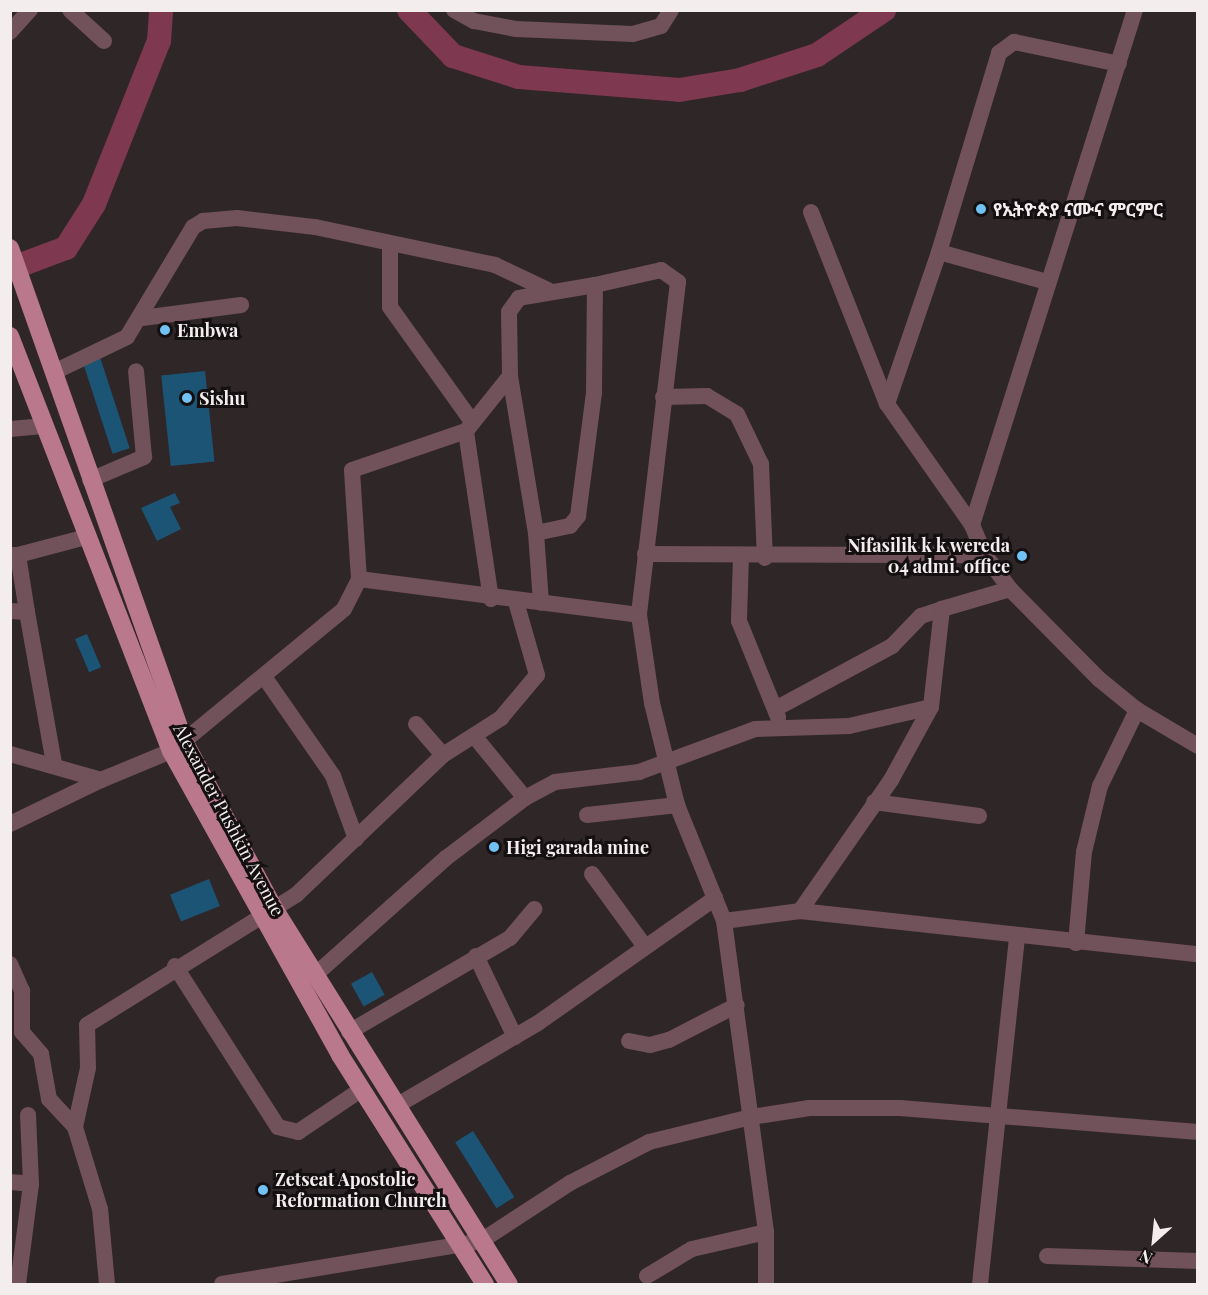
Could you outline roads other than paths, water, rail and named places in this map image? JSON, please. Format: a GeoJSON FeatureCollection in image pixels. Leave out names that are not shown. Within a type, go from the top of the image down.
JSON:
{"type":"FeatureCollection","features":[{"type":"Feature","properties":{"kind":"main road","name":"Alexander Pushkin Avenue"},"geometry":{"type":"LineString","coordinates":[[10,248],[54,372],[178,746]]}},
{"type":"Feature","properties":{"kind":"main road","name":"Alexander Pushkin Avenue"},"geometry":{"type":"LineString","coordinates":[[10,336],[86,537],[178,746],[340,1055],[485,1284]]}},
{"type":"Feature","properties":{"kind":"main road","name":"Alexander Pushkin Avenue"},"geometry":{"type":"LineString","coordinates":[[267,913],[315,975],[353,1039],[509,1284]]}},
{"type":"Feature","properties":{"kind":"main road"},"geometry":{"type":"LineString","coordinates":[[340,1055],[353,1039]]}},
{"type":"Feature","properties":{"kind":"street"},"geometry":{"type":"LineString","coordinates":[[10,32],[30,10]]}},
{"type":"Feature","properties":{"kind":"street"},"geometry":{"type":"LineString","coordinates":[[70,10],[104,41]]}},
{"type":"Feature","properties":{"kind":"street"},"geometry":{"type":"LineString","coordinates":[[454,10],[474,21],[516,29],[633,34],[661,26],[671,10]]}},
{"type":"Feature","properties":{"kind":"street"},"geometry":{"type":"LineString","coordinates":[[972,525],[1047,282],[1135,10]]}},
{"type":"Feature","properties":{"kind":"street"},"geometry":{"type":"LineString","coordinates":[[887,404],[939,252],[999,53],[1014,42],[1119,64]]}},
{"type":"Feature","properties":{"kind":"street"},"geometry":{"type":"LineString","coordinates":[[812,212],[887,404],[972,525],[985,555],[1010,589],[1137,710],[1197,746]]}},
{"type":"Feature","properties":{"kind":"street"},"geometry":{"type":"LineString","coordinates":[[54,372],[127,337],[142,318],[193,227],[203,221],[274,221],[390,247],[495,265],[548,290]]}},
{"type":"Feature","properties":{"kind":"street"},"geometry":{"type":"LineString","coordinates":[[390,247],[390,307],[468,426],[491,599]]}},
{"type":"Feature","properties":{"kind":"street"},"geometry":{"type":"LineString","coordinates":[[939,252],[1047,282]]}},
{"type":"Feature","properties":{"kind":"street"},"geometry":{"type":"LineString","coordinates":[[541,603],[536,533],[510,376],[509,312],[519,298],[548,290],[595,285],[662,270],[678,282],[639,615],[666,765],[677,805],[724,921],[766,1232],[766,1284]]}},
{"type":"Feature","properties":{"kind":"street"},"geometry":{"type":"LineString","coordinates":[[536,533],[570,526],[578,516],[594,393],[595,285]]}},
{"type":"Feature","properties":{"kind":"street"},"geometry":{"type":"LineString","coordinates":[[142,318],[241,304]]}},
{"type":"Feature","properties":{"kind":"street"},"geometry":{"type":"LineString","coordinates":[[90,480],[144,456],[136,371]]}},
{"type":"Feature","properties":{"kind":"street"},"geometry":{"type":"LineString","coordinates":[[10,824],[178,746],[265,678],[344,609],[359,579],[352,470],[468,426],[510,376]]}},
{"type":"Feature","properties":{"kind":"street"},"geometry":{"type":"LineString","coordinates":[[663,397],[707,396],[737,414],[761,464],[765,558]]}},
{"type":"Feature","properties":{"kind":"street"},"geometry":{"type":"LineString","coordinates":[[10,429],[43,426]]}},
{"type":"Feature","properties":{"kind":"street"},"geometry":{"type":"LineString","coordinates":[[54,763],[19,612],[14,555],[86,537]]}},
{"type":"Feature","properties":{"kind":"street"},"geometry":{"type":"LineString","coordinates":[[645,554],[765,558],[881,552],[985,555]]}},
{"type":"Feature","properties":{"kind":"street"},"geometry":{"type":"LineString","coordinates":[[741,556],[739,621],[777,708],[781,730]]}},
{"type":"Feature","properties":{"kind":"street"},"geometry":{"type":"LineString","coordinates":[[359,579],[491,599],[639,615]]}},
{"type":"Feature","properties":{"kind":"street"},"geometry":{"type":"LineString","coordinates":[[777,708],[892,646],[921,616],[1010,589]]}},
{"type":"Feature","properties":{"kind":"street"},"geometry":{"type":"LineString","coordinates":[[75,1127],[88,1068],[87,1024],[175,966],[267,913],[356,839],[443,755],[475,737],[501,718],[537,675],[516,602]]}},
{"type":"Feature","properties":{"kind":"street"},"geometry":{"type":"LineString","coordinates":[[801,911],[874,802],[931,707],[942,609]]}},
{"type":"Feature","properties":{"kind":"street"},"geometry":{"type":"LineString","coordinates":[[265,678],[333,776],[356,839]]}},
{"type":"Feature","properties":{"kind":"street"},"geometry":{"type":"LineString","coordinates":[[315,975],[446,858],[525,798],[555,782],[666,765],[735,734],[849,726],[931,707]]}},
{"type":"Feature","properties":{"kind":"street"},"geometry":{"type":"LineString","coordinates":[[1076,943],[1084,852],[1100,786],[1137,710]]}},
{"type":"Feature","properties":{"kind":"street"},"geometry":{"type":"LineString","coordinates":[[416,724],[443,755]]}},
{"type":"Feature","properties":{"kind":"street"},"geometry":{"type":"LineString","coordinates":[[475,737],[525,798]]}},
{"type":"Feature","properties":{"kind":"street"},"geometry":{"type":"LineString","coordinates":[[10,754],[54,763],[101,780]]}},
{"type":"Feature","properties":{"kind":"street"},"geometry":{"type":"LineString","coordinates":[[874,802],[979,816]]}},
{"type":"Feature","properties":{"kind":"street"},"geometry":{"type":"LineString","coordinates":[[587,814],[677,805]]}},
{"type":"Feature","properties":{"kind":"street"},"geometry":{"type":"LineString","coordinates":[[592,874],[643,944]]}},
{"type":"Feature","properties":{"kind":"street"},"geometry":{"type":"LineString","coordinates":[[396,1106],[515,1037],[643,944],[715,898]]}},
{"type":"Feature","properties":{"kind":"street"},"geometry":{"type":"LineString","coordinates":[[353,1039],[476,956],[510,938],[534,909]]}},
{"type":"Feature","properties":{"kind":"street"},"geometry":{"type":"LineString","coordinates":[[724,921],[801,911],[1017,939],[1197,954]]}},
{"type":"Feature","properties":{"kind":"street"},"geometry":{"type":"LineString","coordinates":[[980,1284],[1017,939]]}},
{"type":"Feature","properties":{"kind":"street"},"geometry":{"type":"LineString","coordinates":[[476,956],[515,1037]]}},
{"type":"Feature","properties":{"kind":"street"},"geometry":{"type":"LineString","coordinates":[[175,966],[278,1127],[298,1132],[362,1089]]}},
{"type":"Feature","properties":{"kind":"street"},"geometry":{"type":"LineString","coordinates":[[13,972],[22,1032],[41,1053],[49,1099],[75,1127],[100,1209],[107,1284]]}},
{"type":"Feature","properties":{"kind":"street"},"geometry":{"type":"LineString","coordinates":[[629,1041],[650,1045],[669,1040],[737,1005]]}},
{"type":"Feature","properties":{"kind":"street"},"geometry":{"type":"LineString","coordinates":[[222,1284],[481,1241],[570,1183],[649,1142],[751,1117],[808,1108],[998,1112],[1197,1132]]}},
{"type":"Feature","properties":{"kind":"street"},"geometry":{"type":"LineString","coordinates":[[18,1284],[31,1184],[28,1115]]}},
{"type":"Feature","properties":{"kind":"street"},"geometry":{"type":"LineString","coordinates":[[10,1182],[31,1184]]}},
{"type":"Feature","properties":{"kind":"street"},"geometry":{"type":"LineString","coordinates":[[647,1276],[692,1249],[766,1232]]}},
{"type":"Feature","properties":{"kind":"street"},"geometry":{"type":"LineString","coordinates":[[1047,1256],[1197,1261]]}},
{"type":"Feature","properties":{"kind":"waterway"},"geometry":{"type":"LineString","coordinates":[[10,269],[66,248],[94,204],[159,41],[161,10]]}},
{"type":"Feature","properties":{"kind":"waterway"},"geometry":{"type":"LineString","coordinates":[[409,10],[453,56],[519,77],[679,90],[740,80],[817,55],[884,10]]}},
{"type":"Feature","properties":{"kind":"place","name":"የኢትዮጵያ ናሙና ምርምር"},"geometry":{"type":"Point","coordinates":[981,209]}},
{"type":"Feature","properties":{"kind":"place","name":"Embwa"},"geometry":{"type":"Point","coordinates":[165,330]}},
{"type":"Feature","properties":{"kind":"place","name":"Sishu"},"geometry":{"type":"Point","coordinates":[187,398]}},
{"type":"Feature","properties":{"kind":"place","name":"Nifasilik k k wereda 04 admi. office"},"geometry":{"type":"Point","coordinates":[1022,556]}},
{"type":"Feature","properties":{"kind":"place","name":"Higi garada mine"},"geometry":{"type":"Point","coordinates":[494,847]}},
{"type":"Feature","properties":{"kind":"place","name":"Zetseat Apostolic Reformation Church"},"geometry":{"type":"Point","coordinates":[263,1190]}}]}
